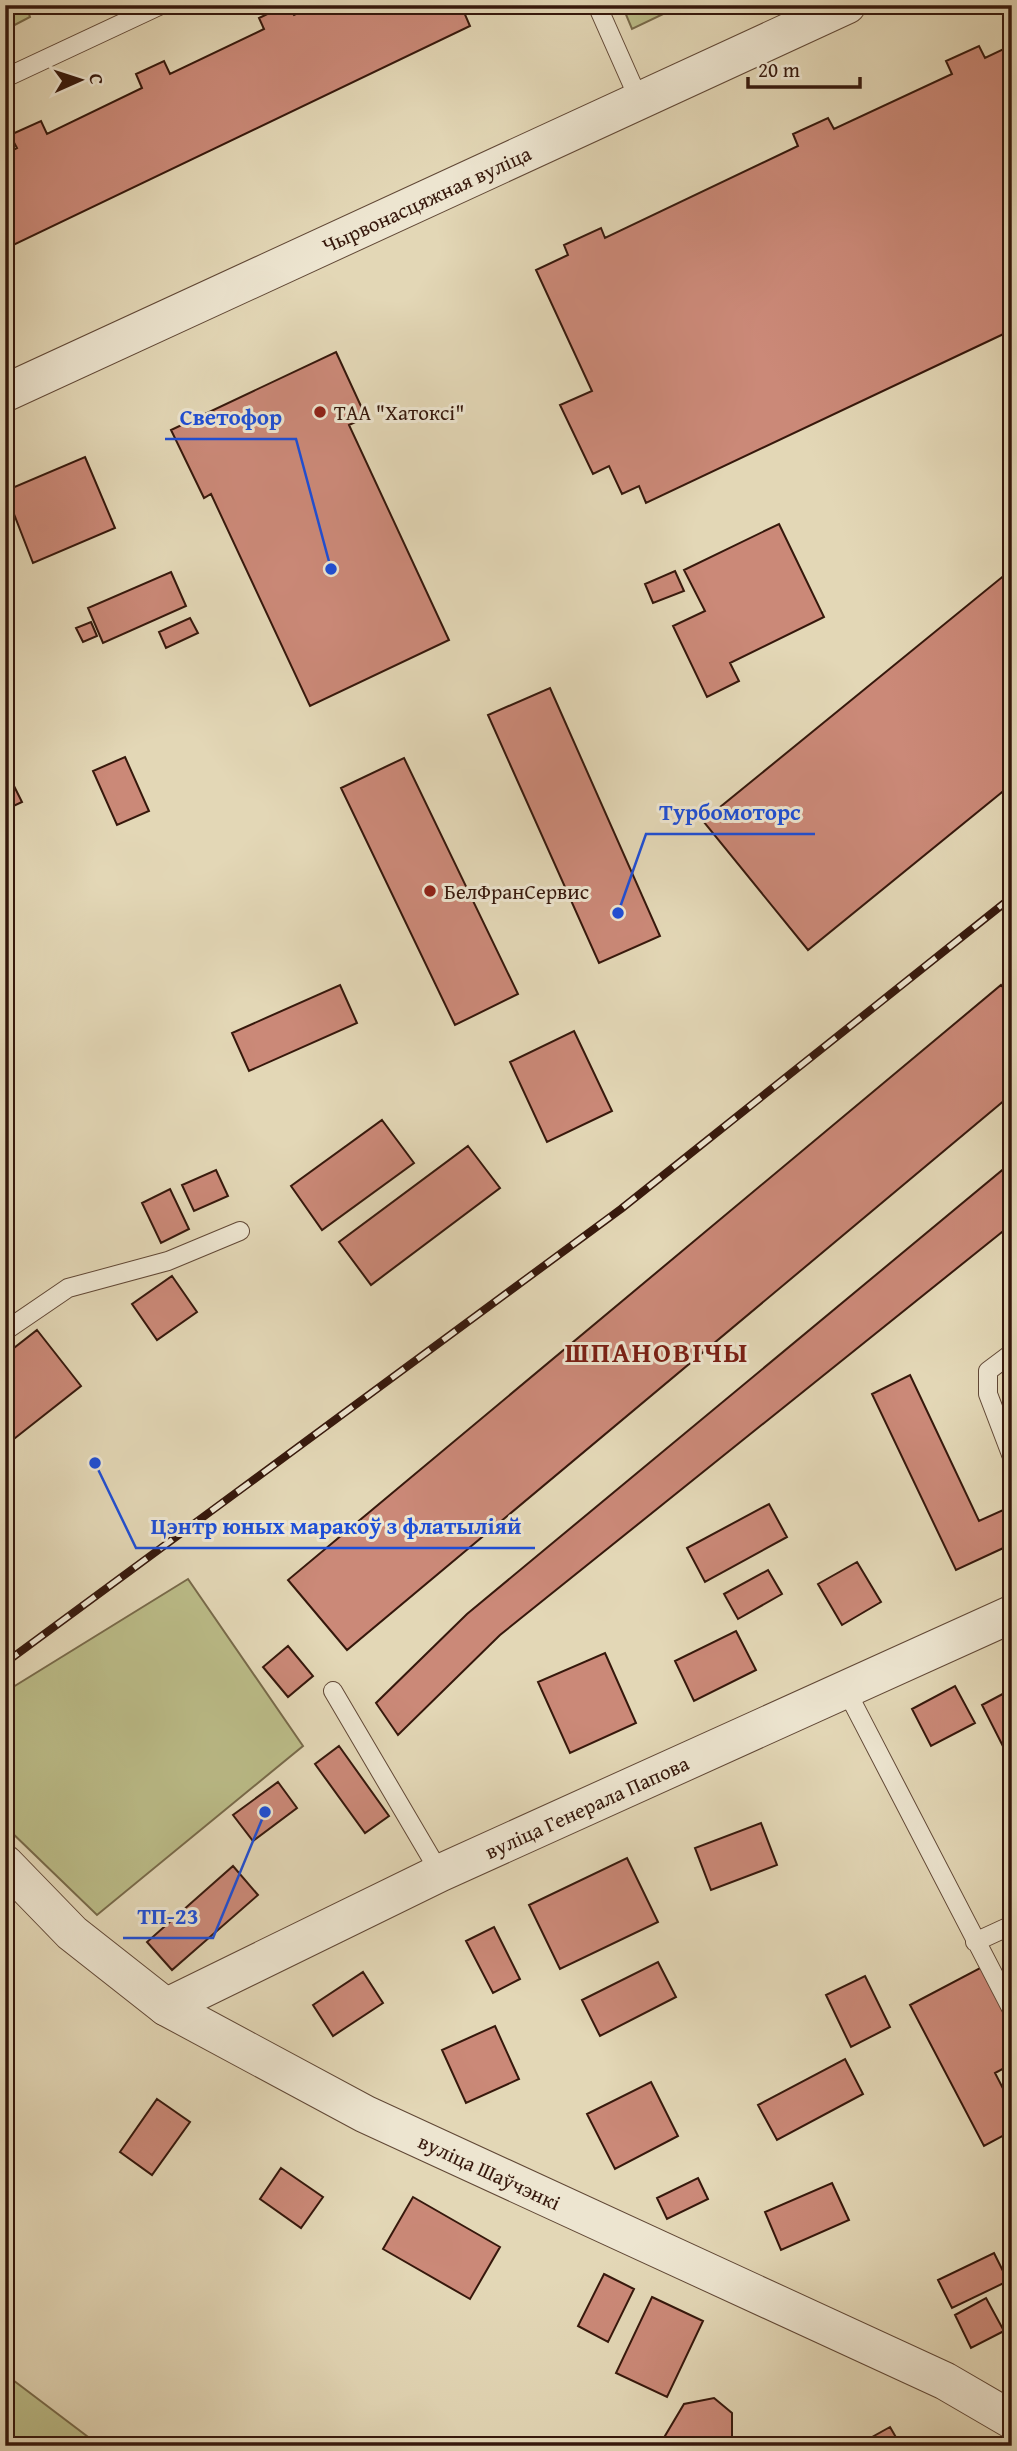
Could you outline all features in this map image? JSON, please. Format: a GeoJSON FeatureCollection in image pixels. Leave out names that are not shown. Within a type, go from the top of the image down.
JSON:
{"type":"FeatureCollection","features":[{"type":"Feature","properties":{"kind":"street","name":"Чырвонасцяжная вуліца"},"geometry":{"type":"LineString","coordinates":[[5,393],[847,5]]}},
{"type":"Feature","properties":{"kind":"street","name":"вуліца Генерала Папова"},"geometry":{"type":"LineString","coordinates":[[166,2007],[440,1873],[1012,1614]]}},
{"type":"Feature","properties":{"kind":"street","name":"вуліца Шаўчэнкі"},"geometry":{"type":"LineString","coordinates":[[5,1864],[72,1933],[166,2007],[365,2114],[945,2381],[1012,2420]]}},
{"type":"Feature","properties":{"kind":"lane"},"geometry":{"type":"LineString","coordinates":[[5,78],[161,5]]}},
{"type":"Feature","properties":{"kind":"lane"},"geometry":{"type":"LineString","coordinates":[[597,5],[640,102]]}},
{"type":"Feature","properties":{"kind":"lane"},"geometry":{"type":"LineString","coordinates":[[5,1331],[68,1288],[168,1261],[240,1230]]}},
{"type":"Feature","properties":{"kind":"lane"},"geometry":{"type":"LineString","coordinates":[[1012,1353],[988,1371],[988,1394],[1012,1457]]}},
{"type":"Feature","properties":{"kind":"lane"},"geometry":{"type":"LineString","coordinates":[[845,1688],[1012,2010]]}},
{"type":"Feature","properties":{"kind":"lane"},"geometry":{"type":"LineString","coordinates":[[333,1691],[440,1873]]}},
{"type":"Feature","properties":{"kind":"lane"},"geometry":{"type":"LineString","coordinates":[[975,1942],[1012,1925]]}},
{"type":"Feature","properties":{"kind":"green space"},"geometry":{"type":"Polygon","coordinates":[[[5,5],[26,5],[30,17],[5,30],[5,5]]]}},
{"type":"Feature","properties":{"kind":"green space"},"geometry":{"type":"Polygon","coordinates":[[[622,5],[682,5],[632,29],[622,5]]]}},
{"type":"Feature","properties":{"kind":"green space"},"geometry":{"type":"Polygon","coordinates":[[[188,1579],[303,1746],[97,1915],[5,1826],[5,1692],[188,1579]]]}},
{"type":"Feature","properties":{"kind":"green space"},"geometry":{"type":"Polygon","coordinates":[[[5,2374],[100,2446],[5,2446],[5,2374]]]}},
{"type":"Feature","properties":{"kind":"building"},"geometry":{"type":"Polygon","coordinates":[[[286,5],[294,15],[314,5],[472,5],[463,10],[470,26],[5,249],[5,154],[17,148],[10,135],[41,121],[47,134],[142,88],[136,74],[164,61],[170,74],[264,29],[259,18],[286,5]]]}},
{"type":"Feature","properties":{"kind":"building"},"geometry":{"type":"Polygon","coordinates":[[[1012,45],[1012,330],[646,503],[639,486],[622,494],[609,466],[593,474],[560,405],[592,391],[536,270],[568,255],[564,245],[601,228],[605,238],[798,146],[793,134],[828,118],[834,129],[952,74],[946,61],[979,46],[985,58],[1012,45]]]}},
{"type":"Feature","properties":{"kind":"building"},"geometry":{"type":"Polygon","coordinates":[[[336,352],[366,417],[349,425],[449,640],[310,706],[211,494],[204,498],[171,430],[336,352]]]}},
{"type":"Feature","properties":{"kind":"building"},"geometry":{"type":"Polygon","coordinates":[[[85,457],[115,528],[33,563],[5,491],[85,457]]]}},
{"type":"Feature","properties":{"kind":"building"},"geometry":{"type":"Polygon","coordinates":[[[779,524],[824,617],[730,663],[739,681],[707,697],[673,626],[705,611],[684,570],[779,524]]]}},
{"type":"Feature","properties":{"kind":"building"},"geometry":{"type":"Polygon","coordinates":[[[1012,569],[1012,784],[808,950],[703,821],[1012,569]]]}},
{"type":"Feature","properties":{"kind":"building"},"geometry":{"type":"Polygon","coordinates":[[[675,571],[684,591],[653,603],[645,584],[675,571]]]}},
{"type":"Feature","properties":{"kind":"building"},"geometry":{"type":"Polygon","coordinates":[[[171,572],[186,606],[103,643],[88,608],[171,572]]]}},
{"type":"Feature","properties":{"kind":"building"},"geometry":{"type":"Polygon","coordinates":[[[190,618],[198,633],[166,648],[159,632],[190,618]]]}},
{"type":"Feature","properties":{"kind":"building"},"geometry":{"type":"Polygon","coordinates":[[[91,622],[97,636],[83,642],[76,628],[91,622]]]}},
{"type":"Feature","properties":{"kind":"building"},"geometry":{"type":"Polygon","coordinates":[[[550,688],[660,936],[599,963],[488,715],[550,688]]]}},
{"type":"Feature","properties":{"kind":"building"},"geometry":{"type":"Polygon","coordinates":[[[125,757],[149,811],[117,825],[93,771],[125,757]]]}},
{"type":"Feature","properties":{"kind":"building","name":"БелФранСервис"},"geometry":{"type":"Polygon","coordinates":[[[404,758],[518,994],[455,1025],[341,788],[404,758]]]}},
{"type":"Feature","properties":{"kind":"building"},"geometry":{"type":"Polygon","coordinates":[[[5,768],[22,802],[5,810],[5,768]]]}},
{"type":"Feature","properties":{"kind":"building"},"geometry":{"type":"Polygon","coordinates":[[[340,985],[357,1023],[249,1071],[232,1033],[340,985]]]}},
{"type":"Feature","properties":{"kind":"building"},"geometry":{"type":"Polygon","coordinates":[[[1001,985],[1012,997],[1012,1094],[347,1650],[288,1580],[1001,985]]]}},
{"type":"Feature","properties":{"kind":"building"},"geometry":{"type":"Polygon","coordinates":[[[574,1031],[612,1111],[547,1142],[510,1062],[574,1031]]]}},
{"type":"Feature","properties":{"kind":"building"},"geometry":{"type":"Polygon","coordinates":[[[382,1120],[414,1163],[322,1230],[291,1186],[382,1120]]]}},
{"type":"Feature","properties":{"kind":"building"},"geometry":{"type":"Polygon","coordinates":[[[468,1146],[500,1188],[371,1285],[339,1242],[468,1146]]]}},
{"type":"Feature","properties":{"kind":"building"},"geometry":{"type":"Polygon","coordinates":[[[1012,1162],[1012,1224],[500,1635],[398,1735],[376,1703],[467,1614],[1012,1162]]]}},
{"type":"Feature","properties":{"kind":"building"},"geometry":{"type":"Polygon","coordinates":[[[216,1170],[228,1196],[194,1211],[182,1185],[216,1170]]]}},
{"type":"Feature","properties":{"kind":"building"},"geometry":{"type":"Polygon","coordinates":[[[170,1189],[189,1229],[161,1243],[142,1203],[170,1189]]]}},
{"type":"Feature","properties":{"kind":"building"},"geometry":{"type":"Polygon","coordinates":[[[1012,1230],[1012,1247],[1006,1233],[1012,1230]]]}},
{"type":"Feature","properties":{"kind":"building"},"geometry":{"type":"Polygon","coordinates":[[[172,1276],[197,1312],[157,1340],[132,1304],[172,1276]]]}},
{"type":"Feature","properties":{"kind":"building"},"geometry":{"type":"Polygon","coordinates":[[[37,1330],[81,1386],[5,1446],[5,1355],[37,1330]]]}},
{"type":"Feature","properties":{"kind":"building"},"geometry":{"type":"Polygon","coordinates":[[[910,1375],[979,1521],[1012,1506],[1012,1544],[956,1570],[872,1394],[910,1375]]]}},
{"type":"Feature","properties":{"kind":"building"},"geometry":{"type":"Polygon","coordinates":[[[769,1504],[787,1537],[705,1582],[687,1548],[769,1504]]]}},
{"type":"Feature","properties":{"kind":"building"},"geometry":{"type":"Polygon","coordinates":[[[857,1562],[881,1602],[842,1625],[818,1584],[857,1562]]]}},
{"type":"Feature","properties":{"kind":"building"},"geometry":{"type":"Polygon","coordinates":[[[768,1570],[782,1594],[738,1619],[724,1594],[768,1570]]]}},
{"type":"Feature","properties":{"kind":"building"},"geometry":{"type":"Polygon","coordinates":[[[736,1631],[756,1670],[694,1701],[675,1661],[736,1631]]]}},
{"type":"Feature","properties":{"kind":"building"},"geometry":{"type":"Polygon","coordinates":[[[288,1646],[313,1676],[288,1697],[263,1667],[288,1646]]]}},
{"type":"Feature","properties":{"kind":"building"},"geometry":{"type":"Polygon","coordinates":[[[605,1653],[636,1723],[570,1753],[538,1682],[605,1653]]]}},
{"type":"Feature","properties":{"kind":"building"},"geometry":{"type":"Polygon","coordinates":[[[955,1686],[975,1723],[931,1746],[912,1709],[955,1686]]]}},
{"type":"Feature","properties":{"kind":"building"},"geometry":{"type":"Polygon","coordinates":[[[1012,1689],[1012,1764],[982,1705],[1012,1689]]]}},
{"type":"Feature","properties":{"kind":"building"},"geometry":{"type":"Polygon","coordinates":[[[339,1746],[389,1816],[365,1833],[315,1764],[339,1746]]]}},
{"type":"Feature","properties":{"kind":"building"},"geometry":{"type":"Polygon","coordinates":[[[278,1782],[297,1808],[253,1841],[233,1815],[278,1782]]]}},
{"type":"Feature","properties":{"kind":"building"},"geometry":{"type":"Polygon","coordinates":[[[761,1823],[777,1865],[711,1890],[695,1848],[761,1823]]]}},
{"type":"Feature","properties":{"kind":"building"},"geometry":{"type":"Polygon","coordinates":[[[627,1858],[658,1922],[560,1969],[529,1905],[627,1858]]]}},
{"type":"Feature","properties":{"kind":"building"},"geometry":{"type":"Polygon","coordinates":[[[233,1866],[258,1895],[172,1970],[147,1942],[233,1866]]]}},
{"type":"Feature","properties":{"kind":"building"},"geometry":{"type":"Polygon","coordinates":[[[494,1927],[520,1979],[493,1993],[466,1941],[494,1927]]]}},
{"type":"Feature","properties":{"kind":"building"},"geometry":{"type":"Polygon","coordinates":[[[658,1962],[676,1997],[600,2036],[582,2000],[658,1962]]]}},
{"type":"Feature","properties":{"kind":"building"},"geometry":{"type":"Polygon","coordinates":[[[982,1967],[1012,2024],[1012,2064],[995,2073],[1012,2106],[1012,2131],[984,2146],[910,2005],[982,1967]]]}},
{"type":"Feature","properties":{"kind":"building"},"geometry":{"type":"Polygon","coordinates":[[[363,1972],[383,2003],[333,2036],[313,2005],[363,1972]]]}},
{"type":"Feature","properties":{"kind":"building"},"geometry":{"type":"Polygon","coordinates":[[[865,1976],[890,2027],[851,2047],[826,1995],[865,1976]]]}},
{"type":"Feature","properties":{"kind":"building"},"geometry":{"type":"Polygon","coordinates":[[[495,2026],[519,2079],[466,2103],[442,2050],[495,2026]]]}},
{"type":"Feature","properties":{"kind":"building"},"geometry":{"type":"Polygon","coordinates":[[[845,2059],[863,2094],[777,2140],[758,2105],[845,2059]]]}},
{"type":"Feature","properties":{"kind":"building"},"geometry":{"type":"Polygon","coordinates":[[[651,2082],[678,2136],[615,2169],[587,2114],[651,2082]]]}},
{"type":"Feature","properties":{"kind":"building"},"geometry":{"type":"Polygon","coordinates":[[[157,2099],[190,2122],[152,2175],[120,2152],[157,2099]]]}},
{"type":"Feature","properties":{"kind":"building"},"geometry":{"type":"Polygon","coordinates":[[[281,2168],[323,2197],[301,2228],[260,2199],[281,2168]]]}},
{"type":"Feature","properties":{"kind":"building"},"geometry":{"type":"Polygon","coordinates":[[[698,2178],[708,2199],[667,2219],[657,2198],[698,2178]]]}},
{"type":"Feature","properties":{"kind":"building"},"geometry":{"type":"Polygon","coordinates":[[[832,2183],[849,2220],[781,2250],[765,2212],[832,2183]]]}},
{"type":"Feature","properties":{"kind":"building"},"geometry":{"type":"Polygon","coordinates":[[[413,2197],[500,2247],[470,2299],[383,2249],[413,2197]]]}},
{"type":"Feature","properties":{"kind":"building"},"geometry":{"type":"Polygon","coordinates":[[[994,2253],[1008,2281],[952,2308],[938,2280],[994,2253]]]}},
{"type":"Feature","properties":{"kind":"building"},"geometry":{"type":"Polygon","coordinates":[[[604,2274],[634,2289],[608,2342],[578,2326],[604,2274]]]}},
{"type":"Feature","properties":{"kind":"building"},"geometry":{"type":"Polygon","coordinates":[[[652,2297],[703,2321],[667,2397],[616,2373],[652,2297]]]}},
{"type":"Feature","properties":{"kind":"building"},"geometry":{"type":"Polygon","coordinates":[[[986,2298],[1004,2331],[971,2348],[955,2315],[986,2298]]]}},
{"type":"Feature","properties":{"kind":"building"},"geometry":{"type":"Polygon","coordinates":[[[714,2398],[732,2413],[732,2439],[727,2446],[659,2446],[684,2404],[714,2398]]]}},
{"type":"Feature","properties":{"kind":"building"},"geometry":{"type":"Polygon","coordinates":[[[890,2427],[901,2446],[856,2446],[890,2427]]]}},
{"type":"Feature","properties":{"kind":"railway"},"geometry":{"type":"LineString","coordinates":[[5,1663],[621,1209],[1012,897]]}},
{"type":"Feature","properties":{"kind":"place","name":"ТАА \"Хатоксі\""},"geometry":{"type":"Point","coordinates":[320,412]}},
{"type":"Feature","properties":{"kind":"place","name":"Светофор"},"geometry":{"type":"Point","coordinates":[331,569]}},
{"type":"Feature","properties":{"kind":"place","name":"БелФранСервис"},"geometry":{"type":"Point","coordinates":[430,891]}},
{"type":"Feature","properties":{"kind":"place","name":"Турбомоторс"},"geometry":{"type":"Point","coordinates":[618,913]}},
{"type":"Feature","properties":{"kind":"place","name":"Цэнтр юных маракоў з флатыліяй"},"geometry":{"type":"Point","coordinates":[95,1463]}},
{"type":"Feature","properties":{"kind":"place","name":"ТП-23"},"geometry":{"type":"Point","coordinates":[265,1812]}},
{"type":"Feature","properties":{"kind":"district","name":"ШПАНОВІЧЫ"},"geometry":{"type":"Point","coordinates":[657,1351]}}]}
